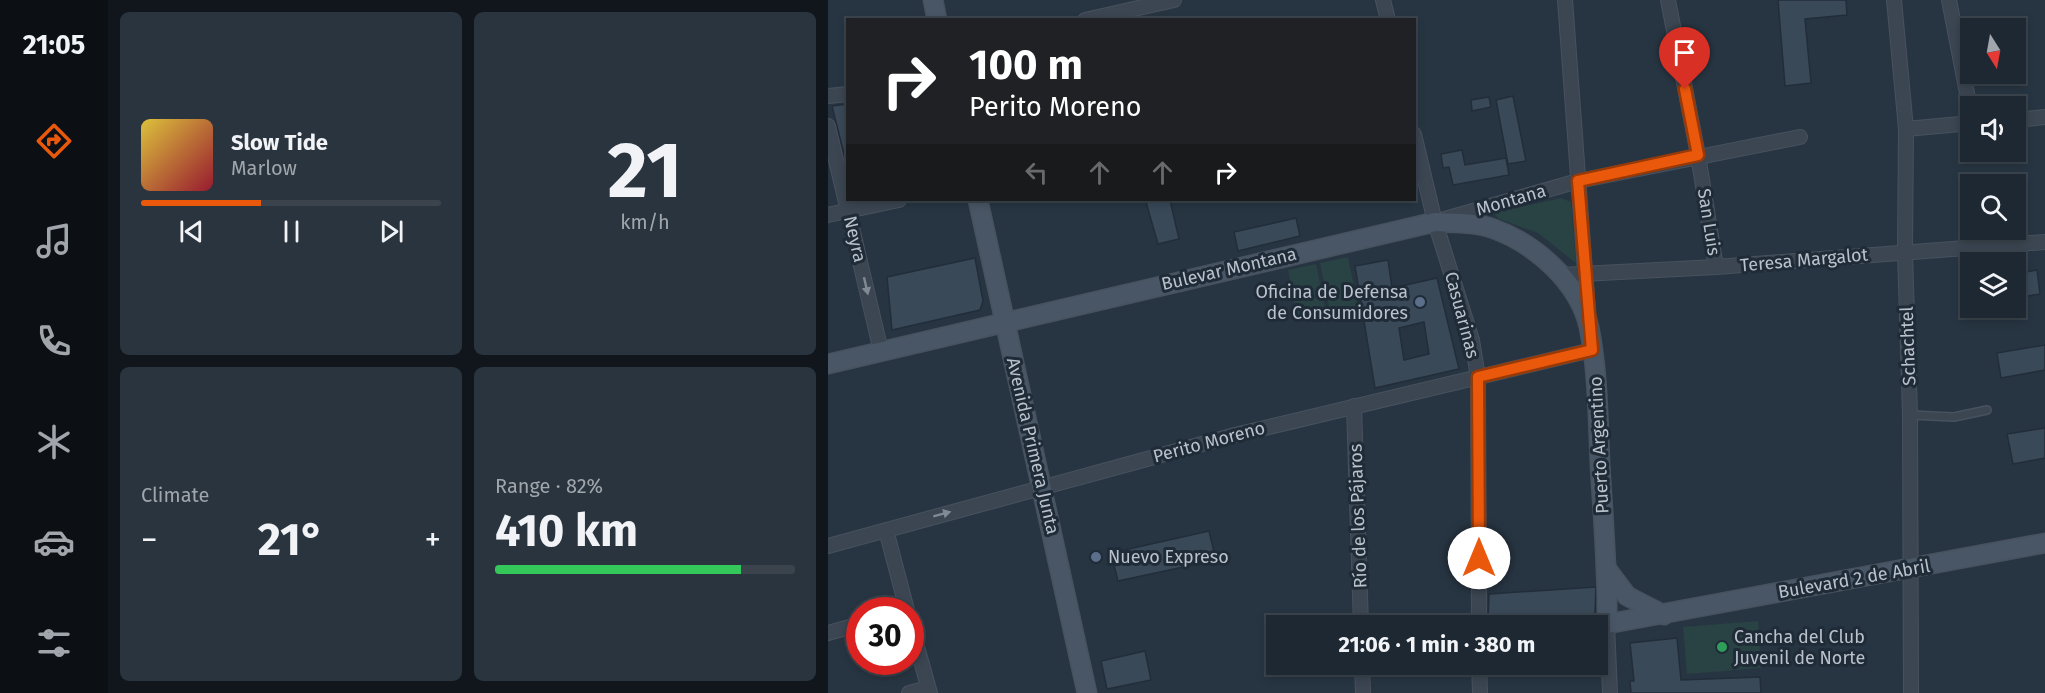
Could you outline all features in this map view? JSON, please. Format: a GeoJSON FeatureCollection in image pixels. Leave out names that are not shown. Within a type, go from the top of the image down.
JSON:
{"type":"FeatureCollection","features":[{"type":"Feature","properties":{"kind":"main road"},"geometry":{"type":"LineString","coordinates":[[933,0],[937,18]]}},
{"type":"Feature","properties":{"kind":"main road","name":"Avenida Primera Junta"},"geometry":{"type":"LineString","coordinates":[[978,201],[1087,693]]}},
{"type":"Feature","properties":{"kind":"main road","name":"Bulevar Montana"},"geometry":{"type":"LineString","coordinates":[[828,364],[1435,222],[1474,224],[1493,228],[1536,253],[1562,275],[1582,307],[1589,326]]}},
{"type":"Feature","properties":{"kind":"main road","name":"Puerto Argentino"},"geometry":{"type":"LineString","coordinates":[[1589,326],[1597,383],[1607,615]]}},
{"type":"Feature","properties":{"kind":"main road","name":"Bulevard 2 de Abril"},"geometry":{"type":"LineString","coordinates":[[1633,606],[1664,615],[2045,543]]}},
{"type":"Feature","properties":{"kind":"main road"},"geometry":{"type":"LineString","coordinates":[[1605,566],[1633,606]]}},
{"type":"Feature","properties":{"kind":"main road"},"geometry":{"type":"LineString","coordinates":[[1607,604],[1618,596],[1633,606]]}},
{"type":"Feature","properties":{"kind":"main road"},"geometry":{"type":"LineString","coordinates":[[1608,623],[1633,606]]}},
{"type":"Feature","properties":{"kind":"street"},"geometry":{"type":"LineString","coordinates":[[1094,18],[1174,0]]}},
{"type":"Feature","properties":{"kind":"street"},"geometry":{"type":"LineString","coordinates":[[1383,0],[1388,18]]}},
{"type":"Feature","properties":{"kind":"street","name":"Puerto Argentino"},"geometry":{"type":"LineString","coordinates":[[1565,0],[1589,326]]}},
{"type":"Feature","properties":{"kind":"street","name":"San Luis"},"geometry":{"type":"LineString","coordinates":[[1668,0],[1698,155],[1716,267]]}},
{"type":"Feature","properties":{"kind":"street","name":"Schachtel"},"geometry":{"type":"LineString","coordinates":[[1894,0],[1906,129],[1905,252],[1910,415],[1911,693]]}},
{"type":"Feature","properties":{"kind":"street"},"geometry":{"type":"LineString","coordinates":[[1949,0],[1968,96]]}},
{"type":"Feature","properties":{"kind":"street"},"geometry":{"type":"LineString","coordinates":[[828,96],[846,94]]}},
{"type":"Feature","properties":{"kind":"street"},"geometry":{"type":"LineString","coordinates":[[2026,119],[2045,117]]}},
{"type":"Feature","properties":{"kind":"street"},"geometry":{"type":"LineString","coordinates":[[1906,129],[1960,124]]}},
{"type":"Feature","properties":{"kind":"street","name":"Neyra"},"geometry":{"type":"LineString","coordinates":[[828,126],[882,351]]}},
{"type":"Feature","properties":{"kind":"street","name":"Montana"},"geometry":{"type":"LineString","coordinates":[[1435,222],[1578,181],[1698,155],[1800,137]]}},
{"type":"Feature","properties":{"kind":"street","name":"Casuarinas"},"geometry":{"type":"LineString","coordinates":[[1416,142],[1435,222],[1472,340],[1478,377],[1479,615]]}},
{"type":"Feature","properties":{"kind":"street"},"geometry":{"type":"LineString","coordinates":[[828,216],[893,201]]}},
{"type":"Feature","properties":{"kind":"street","name":"Teresa Margalot"},"geometry":{"type":"LineString","coordinates":[[1562,275],[1716,267],[2045,242]]}},
{"type":"Feature","properties":{"kind":"street","name":"Perito Moreno"},"geometry":{"type":"LineString","coordinates":[[828,546],[1235,435],[1592,350]]}},
{"type":"Feature","properties":{"kind":"street","name":"Río de los Pájaros"},"geometry":{"type":"LineString","coordinates":[[1354,406],[1361,615]]}},
{"type":"Feature","properties":{"kind":"street"},"geometry":{"type":"LineString","coordinates":[[886,530],[904,597]]}},
{"type":"Feature","properties":{"kind":"street"},"geometry":{"type":"LineString","coordinates":[[828,633],[846,628]]}},
{"type":"Feature","properties":{"kind":"street"},"geometry":{"type":"LineString","coordinates":[[1608,647],[1610,693]]}},
{"type":"Feature","properties":{"kind":"street"},"geometry":{"type":"LineString","coordinates":[[909,693],[929,690],[924,672]]}},
{"type":"Feature","properties":{"kind":"street"},"geometry":{"type":"LineString","coordinates":[[1362,675],[1363,693]]}},
{"type":"Feature","properties":{"kind":"street"},"geometry":{"type":"LineString","coordinates":[[1479,675],[1480,693]]}},
{"type":"Feature","properties":{"kind":"lane"},"geometry":{"type":"LineString","coordinates":[[1910,415],[1954,417],[1986,410]]}},
{"type":"Feature","properties":{"kind":"green space"},"geometry":{"type":"Polygon","coordinates":[[[1561,198],[1571,202],[1576,263],[1538,233],[1499,219],[1494,213],[1561,198]]]}},
{"type":"Feature","properties":{"kind":"green space"},"geometry":{"type":"Polygon","coordinates":[[[1348,257],[1358,306],[1330,312],[1320,263],[1348,257]]]}},
{"type":"Feature","properties":{"kind":"green space"},"geometry":{"type":"Polygon","coordinates":[[[1316,264],[1326,313],[1298,319],[1288,270],[1316,264]]]}},
{"type":"Feature","properties":{"kind":"green space","name":"Cancha del Club Juvenil de Norte"},"geometry":{"type":"Polygon","coordinates":[[[1758,621],[1761,668],[1687,674],[1683,627],[1758,621]]]}},
{"type":"Feature","properties":{"kind":"building"},"geometry":{"type":"Polygon","coordinates":[[[1778,0],[1846,0],[1847,15],[1805,19],[1811,83],[1785,86],[1778,0]]]}},
{"type":"Feature","properties":{"kind":"building"},"geometry":{"type":"Polygon","coordinates":[[[1513,96],[1526,161],[1508,164],[1496,100],[1513,96]]]}},
{"type":"Feature","properties":{"kind":"building"},"geometry":{"type":"Polygon","coordinates":[[[1489,97],[1491,107],[1472,111],[1471,100],[1489,97]]]}},
{"type":"Feature","properties":{"kind":"building"},"geometry":{"type":"Polygon","coordinates":[[[846,104],[845,158],[832,106],[846,104]]]}},
{"type":"Feature","properties":{"kind":"building"},"geometry":{"type":"Polygon","coordinates":[[[1462,150],[1465,165],[1506,158],[1509,175],[1453,185],[1449,167],[1443,168],[1441,154],[1462,150]]]}},
{"type":"Feature","properties":{"kind":"building"},"geometry":{"type":"Polygon","coordinates":[[[1170,201],[1179,239],[1158,244],[1146,202],[1170,201]]]}},
{"type":"Feature","properties":{"kind":"building"},"geometry":{"type":"Polygon","coordinates":[[[1296,218],[1300,236],[1238,251],[1234,232],[1296,218]]]}},
{"type":"Feature","properties":{"kind":"building"},"geometry":{"type":"Polygon","coordinates":[[[975,258],[983,301],[980,310],[892,330],[887,277],[975,258]]]}},
{"type":"Feature","properties":{"kind":"building"},"geometry":{"type":"Polygon","coordinates":[[[1388,260],[1392,288],[1437,278],[1459,369],[1375,388],[1355,266],[1388,260]],[[1424,322],[1399,328],[1404,360],[1429,354],[1424,322]]]}},
{"type":"Feature","properties":{"kind":"building"},"geometry":{"type":"Polygon","coordinates":[[[2037,270],[2040,294],[2026,296],[2026,272],[2037,270]]]}},
{"type":"Feature","properties":{"kind":"building"},"geometry":{"type":"Polygon","coordinates":[[[2045,345],[2045,370],[2001,378],[1997,353],[2045,345]]]}},
{"type":"Feature","properties":{"kind":"building"},"geometry":{"type":"Polygon","coordinates":[[[2045,428],[2045,458],[2013,464],[2007,434],[2045,428]]]}},
{"type":"Feature","properties":{"kind":"building"},"geometry":{"type":"Polygon","coordinates":[[[1209,531],[1216,560],[1118,581],[1111,553],[1209,531]]]}},
{"type":"Feature","properties":{"kind":"building"},"geometry":{"type":"Polygon","coordinates":[[[1596,587],[1595,614],[1488,615],[1489,594],[1596,587]]]}},
{"type":"Feature","properties":{"kind":"building"},"geometry":{"type":"Polygon","coordinates":[[[1677,638],[1681,680],[1760,677],[1761,693],[1631,693],[1630,681],[1634,681],[1630,643],[1677,638]]]}},
{"type":"Feature","properties":{"kind":"building"},"geometry":{"type":"Polygon","coordinates":[[[1145,651],[1151,680],[1107,689],[1101,661],[1145,651]]]}},
{"type":"Feature","properties":{"kind":"place","name":"Oficina de Defensa de Consumidores"},"geometry":{"type":"Point","coordinates":[1420,302]}},
{"type":"Feature","properties":{"kind":"place","name":"Nuevo Expreso"},"geometry":{"type":"Point","coordinates":[1096,557]}},
{"type":"Feature","properties":{"kind":"place","name":"Cancha del Club Juvenil de Norte"},"geometry":{"type":"Point","coordinates":[1722,647]}},
{"type":"Feature","properties":{"kind":"route"},"geometry":{"type":"LineString","coordinates":[[1479,558],[1478,377],[1592,350],[1578,181],[1698,155],[1685,89]]}}]}
